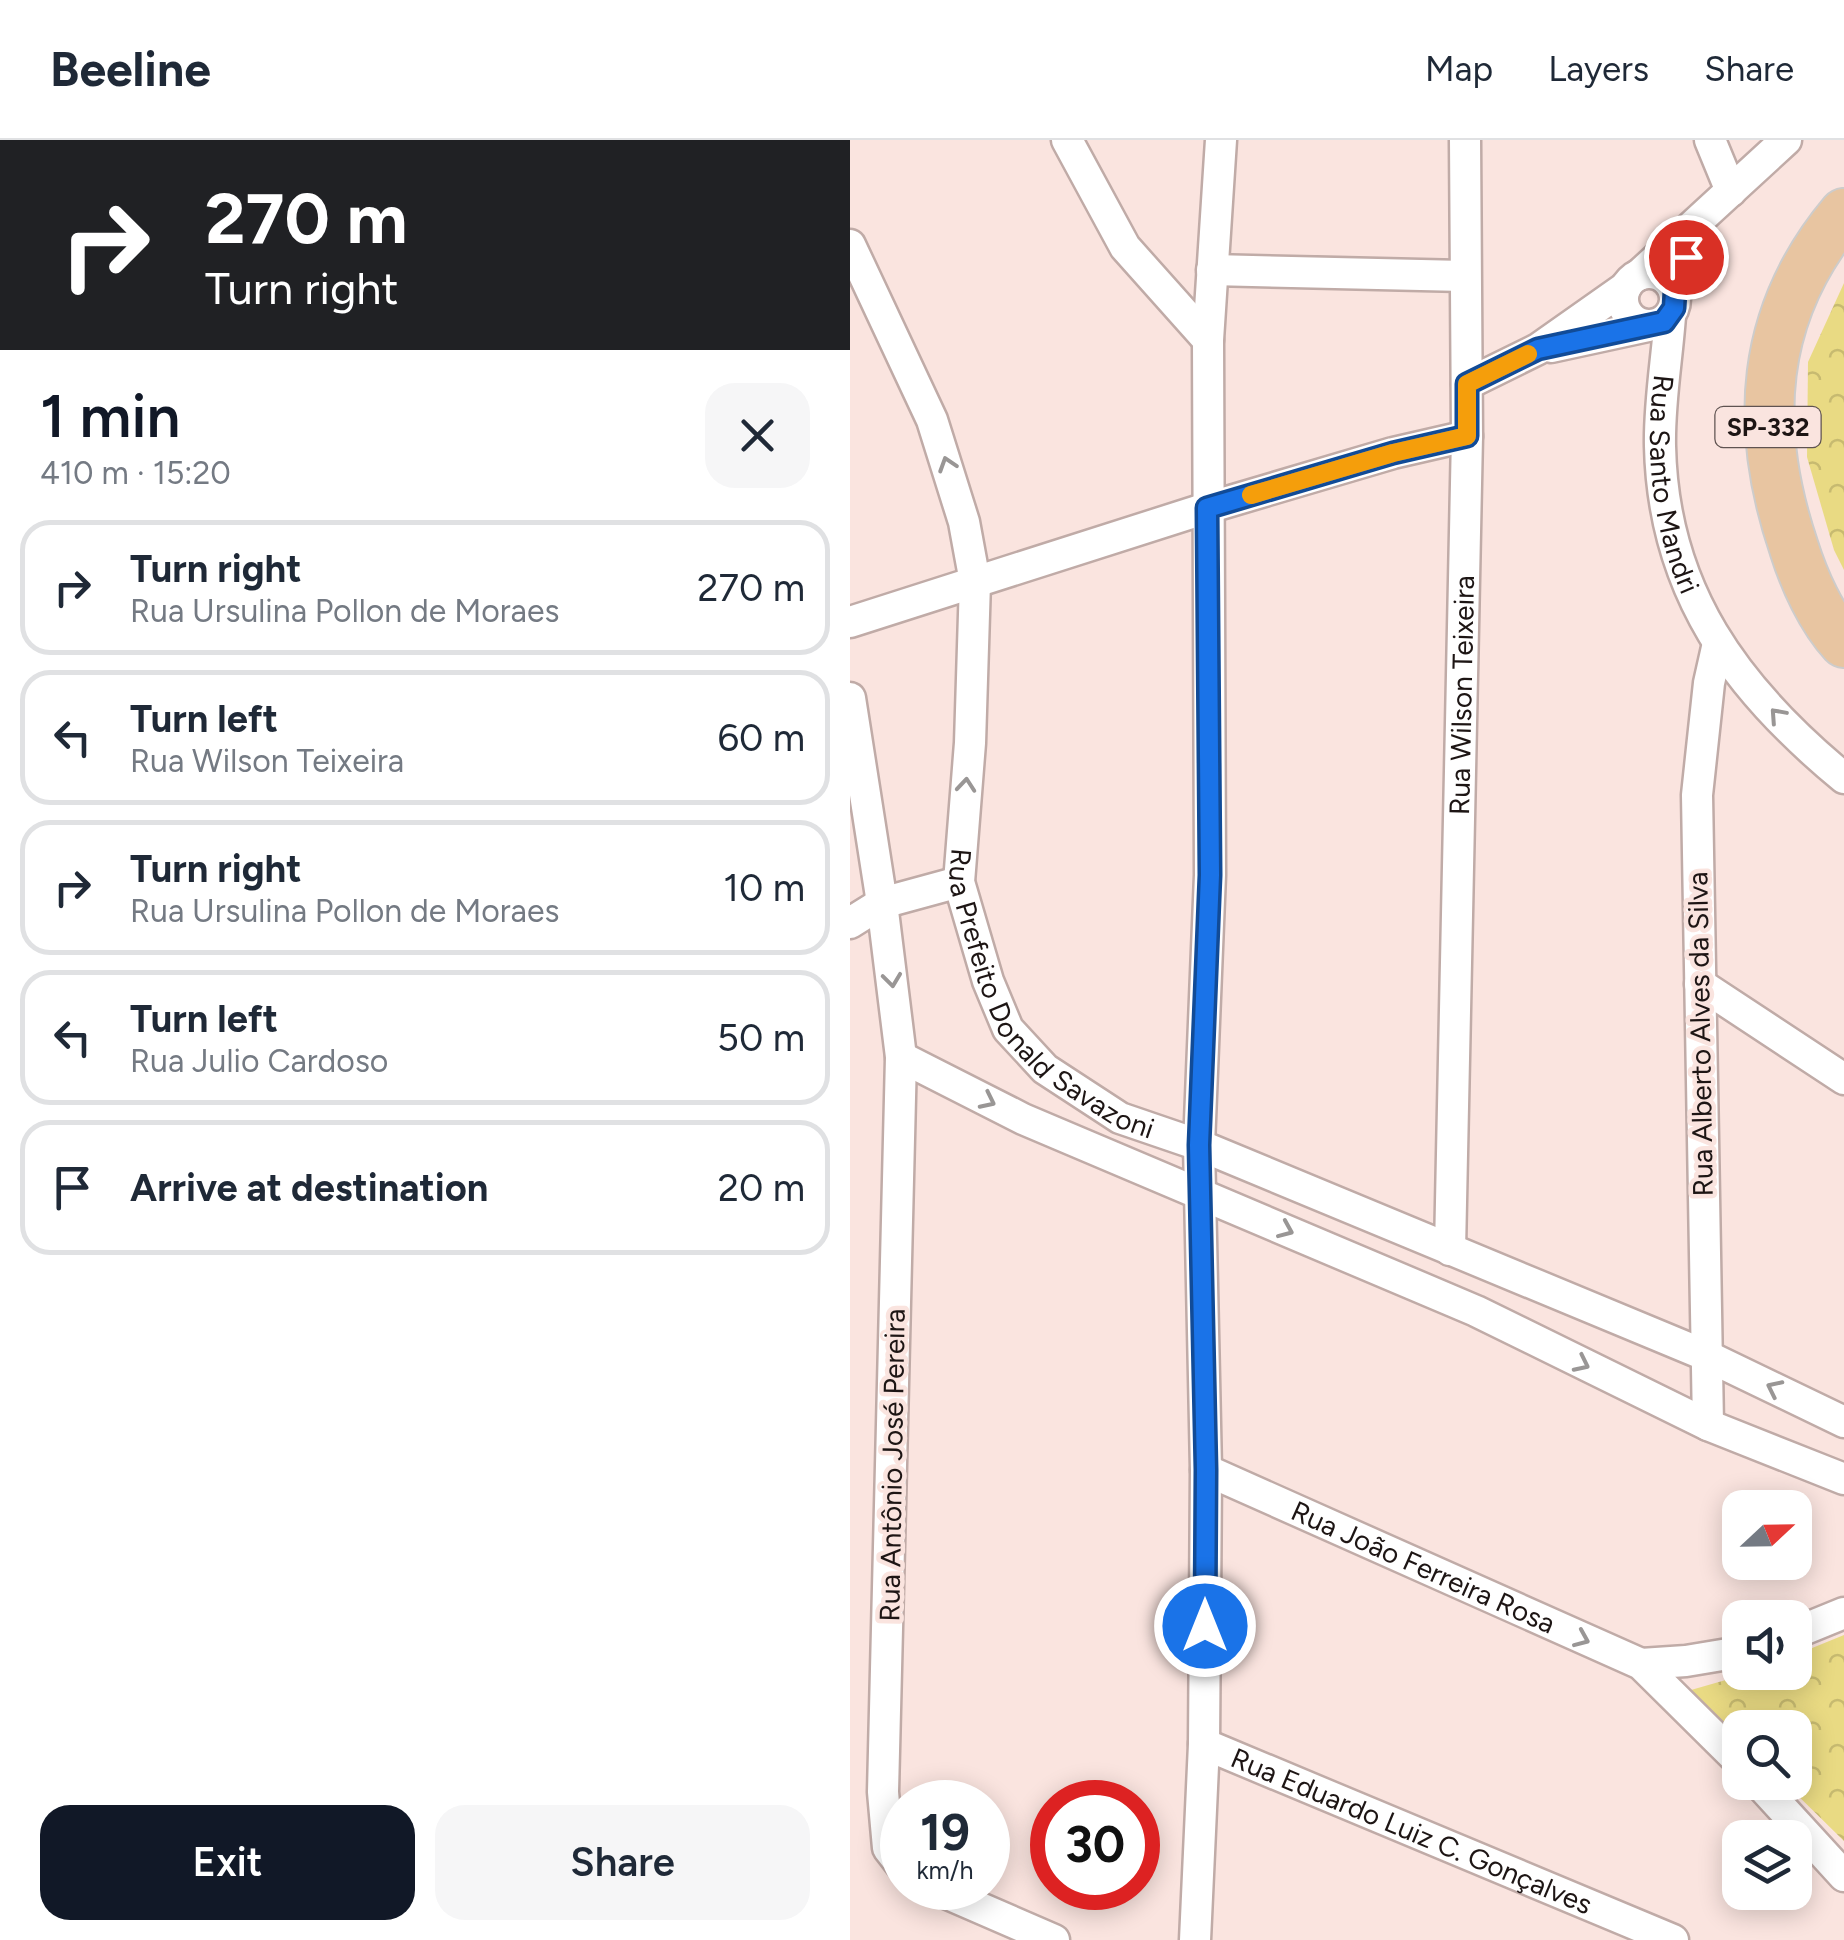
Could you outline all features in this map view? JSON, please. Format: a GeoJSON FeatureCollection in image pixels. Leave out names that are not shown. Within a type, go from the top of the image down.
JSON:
{"type":"FeatureCollection","features":[{"type":"Feature","properties":{"kind":"main road","name":"SP-332"},"geometry":{"type":"LineString","coordinates":[[1844,213],[1822,239],[1796,284],[1780,328],[1768,427],[1777,498],[1802,573],[1844,643]]}},
{"type":"Feature","properties":{"kind":"street"},"geometry":{"type":"LineString","coordinates":[[1067,140],[1125,247],[1208,340]]}},
{"type":"Feature","properties":{"kind":"street"},"geometry":{"type":"LineString","coordinates":[[1195,1940],[1204,1744],[1206,1470],[1199,1145],[1210,875],[1208,340],[1221,140]]}},
{"type":"Feature","properties":{"kind":"street","name":"Rua Wilson Teixeira"},"geometry":{"type":"LineString","coordinates":[[1450,1250],[1467,436],[1465,140]]}},
{"type":"Feature","properties":{"kind":"street"},"geometry":{"type":"LineString","coordinates":[[1710,140],[1730,191]]}},
{"type":"Feature","properties":{"kind":"street"},"geometry":{"type":"LineString","coordinates":[[1538,349],[1632,281],[1786,140]]}},
{"type":"Feature","properties":{"kind":"street","name":"Rua Santo Mandri"},"geometry":{"type":"LineString","coordinates":[[1698,224],[1664,311],[1659,443],[1662,494],[1673,545],[1690,596],[1718,644],[1773,711],[1844,778]]}},
{"type":"Feature","properties":{"kind":"street","name":"Rua Prefeito Donald Savazoni"},"geometry":{"type":"LineString","coordinates":[[850,245],[932,420],[964,522],[975,582],[970,743],[959,882],[988,981],[1008,1029],[1045,1069],[1120,1118],[1199,1145],[1704,1355],[1844,1422]]}},
{"type":"Feature","properties":{"kind":"street"},"geometry":{"type":"LineString","coordinates":[[1212,270],[1464,276]]}},
{"type":"Feature","properties":{"kind":"street"},"geometry":{"type":"LineString","coordinates":[[1648,272],[1665,277],[1664,311],[1632,319],[1623,304],[1632,281],[1648,272]]}},
{"type":"Feature","properties":{"kind":"street"},"geometry":{"type":"LineString","coordinates":[[1467,384],[1538,349],[1664,311]]}},
{"type":"Feature","properties":{"kind":"street"},"geometry":{"type":"LineString","coordinates":[[850,622],[1207,508],[1393,453],[1467,436]]}},
{"type":"Feature","properties":{"kind":"street","name":"Rua Alberto Alves da Silva"},"geometry":{"type":"LineString","coordinates":[[1708,1426],[1697,794],[1704,720],[1718,644]]}},
{"type":"Feature","properties":{"kind":"street"},"geometry":{"type":"LineString","coordinates":[[850,698],[901,1057]]}},
{"type":"Feature","properties":{"kind":"street"},"geometry":{"type":"LineString","coordinates":[[850,924],[882,903],[959,882]]}},
{"type":"Feature","properties":{"kind":"street"},"geometry":{"type":"LineString","coordinates":[[1700,984],[1844,1079]]}},
{"type":"Feature","properties":{"kind":"street","name":"Rua Prefeito Donald Savazoni"},"geometry":{"type":"LineString","coordinates":[[901,1057],[1023,1119],[1476,1311],[1708,1426],[1844,1479]]}},
{"type":"Feature","properties":{"kind":"street","name":"Rua Antônio José Pereira"},"geometry":{"type":"LineString","coordinates":[[883,1780],[901,1057]]}},
{"type":"Feature","properties":{"kind":"street","name":"Rua João Ferreira Rosa"},"geometry":{"type":"LineString","coordinates":[[1206,1470],[1641,1664],[1722,1744]]}},
{"type":"Feature","properties":{"kind":"street"},"geometry":{"type":"LineString","coordinates":[[1812,1626],[1844,1613]]}},
{"type":"Feature","properties":{"kind":"street","name":"Rua João Ferreira Rosa"},"geometry":{"type":"LineString","coordinates":[[1641,1664],[1722,1655]]}},
{"type":"Feature","properties":{"kind":"street","name":"Rua Eduardo Luiz C. Gonçalves"},"geometry":{"type":"LineString","coordinates":[[1204,1744],[1674,1940]]}},
{"type":"Feature","properties":{"kind":"street"},"geometry":{"type":"LineString","coordinates":[[1774,1800],[1844,1876]]}},
{"type":"Feature","properties":{"kind":"street"},"geometry":{"type":"LineString","coordinates":[[985,1910],[1054,1940]]}},
{"type":"Feature","properties":{"kind":"green space"},"geometry":{"type":"Polygon","coordinates":[[[1844,283],[1844,570],[1834,550],[1807,457],[1808,362],[1844,283]]]}},
{"type":"Feature","properties":{"kind":"green space"},"geometry":{"type":"Polygon","coordinates":[[[1844,1635],[1844,1841],[1802,1800],[1812,1800],[1812,1710],[1722,1710],[1722,1720],[1691,1690],[1722,1681],[1722,1690],[1812,1690],[1812,1648],[1844,1635]]]}},
{"type":"Feature","properties":{"kind":"slow traffic"},"geometry":{"type":"LineString","coordinates":[[1251,495],[1393,453],[1467,436],[1467,384],[1528,354]]}},
{"type":"Feature","properties":{"kind":"route"},"geometry":{"type":"LineString","coordinates":[[1205,1626],[1199,1145],[1210,875],[1207,508],[1393,453],[1467,436],[1467,384],[1538,349],[1664,322],[1674,308],[1686,257]]}}]}
